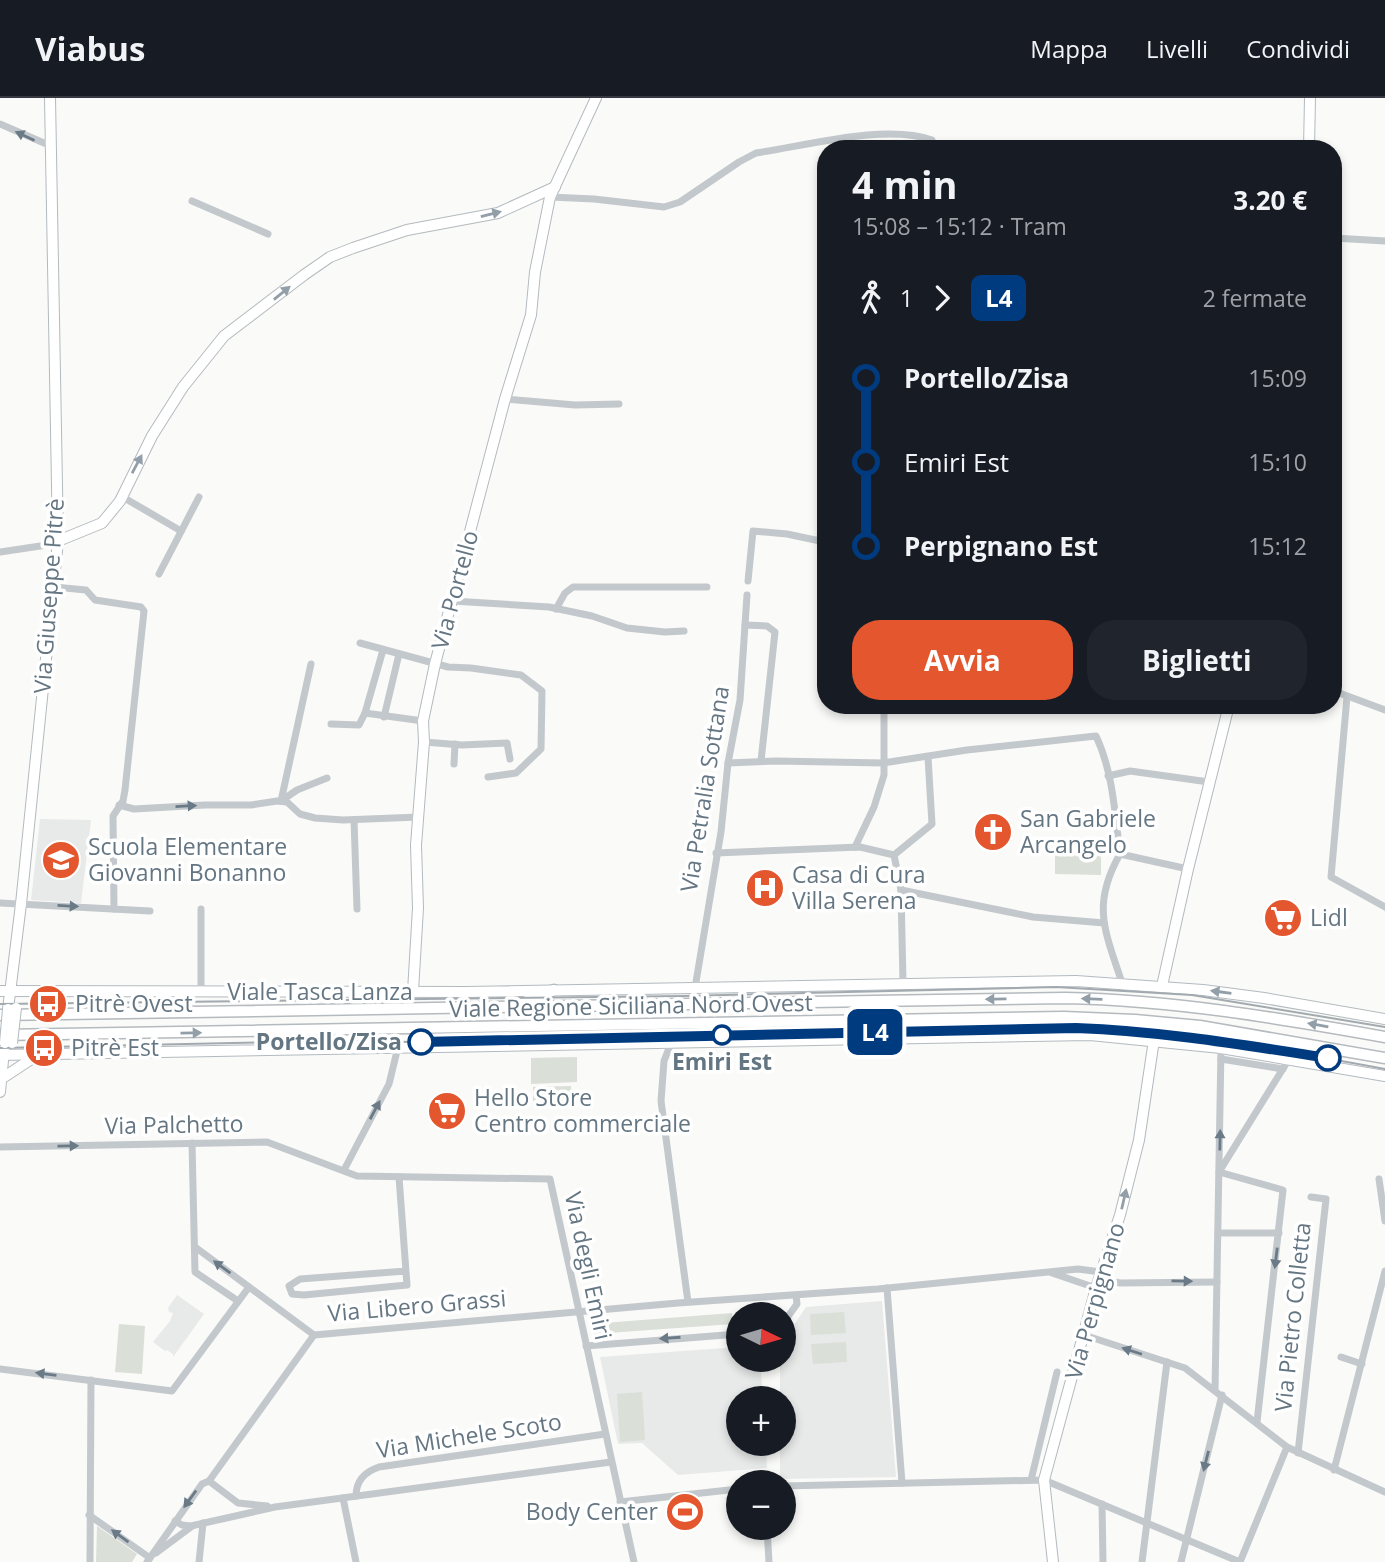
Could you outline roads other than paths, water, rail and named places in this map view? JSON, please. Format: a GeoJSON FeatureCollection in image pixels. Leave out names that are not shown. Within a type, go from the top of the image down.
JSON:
{"type":"FeatureCollection","features":[{"type":"Feature","properties":{"kind":"main road"},"geometry":{"type":"LineString","coordinates":[[512,1008],[554,990]]}},
{"type":"Feature","properties":{"kind":"main road","name":"Viale Regione Siciliana Nord Ovest"},"geometry":{"type":"LineString","coordinates":[[8,1011],[512,1008],[1099,999],[1236,1011],[1385,1037]]}},
{"type":"Feature","properties":{"kind":"main road","name":"Viale Regione Siciliana Nord Ovest"},"geometry":{"type":"LineString","coordinates":[[6,1040],[263,1032],[1085,1018],[1135,1020],[1232,1031],[1385,1058]]}},
{"type":"Feature","properties":{"kind":"main road"},"geometry":{"type":"LineString","coordinates":[[263,1032],[324,1048]]}},
{"type":"Feature","properties":{"kind":"street","name":"Via Giuseppe Pitrè"},"geometry":{"type":"LineString","coordinates":[[0,1092],[8,1011],[5,991],[21,904],[58,541],[50,98]]}},
{"type":"Feature","properties":{"kind":"street","name":"Via Portello"},"geometry":{"type":"LineString","coordinates":[[413,992],[418,908],[416,845],[427,742],[424,721],[435,664],[505,399],[531,315],[535,272],[552,192],[596,98]]}},
{"type":"Feature","properties":{"kind":"street"},"geometry":{"type":"LineString","coordinates":[[1309,140],[1310,98]]}},
{"type":"Feature","properties":{"kind":"street"},"geometry":{"type":"LineString","coordinates":[[0,124],[51,146]]}},
{"type":"Feature","properties":{"kind":"street"},"geometry":{"type":"LineString","coordinates":[[848,140],[891,134],[920,136],[932,140]]}},
{"type":"Feature","properties":{"kind":"street"},"geometry":{"type":"LineString","coordinates":[[0,552],[47,545],[102,523],[120,501],[152,436],[183,387],[224,336],[330,257],[407,230],[498,213],[552,192],[664,207],[680,202],[756,153],[817,144]]}},
{"type":"Feature","properties":{"kind":"street"},"geometry":{"type":"LineString","coordinates":[[192,201],[268,234]]}},
{"type":"Feature","properties":{"kind":"street"},"geometry":{"type":"LineString","coordinates":[[1342,238],[1385,241]]}},
{"type":"Feature","properties":{"kind":"street"},"geometry":{"type":"LineString","coordinates":[[505,399],[575,405],[619,404]]}},
{"type":"Feature","properties":{"kind":"street"},"geometry":{"type":"LineString","coordinates":[[121,496],[181,531]]}},
{"type":"Feature","properties":{"kind":"street"},"geometry":{"type":"LineString","coordinates":[[159,574],[199,497]]}},
{"type":"Feature","properties":{"kind":"street"},"geometry":{"type":"LineString","coordinates":[[748,581],[753,531],[817,540]]}},
{"type":"Feature","properties":{"kind":"street"},"geometry":{"type":"LineString","coordinates":[[54,587],[86,590],[95,600],[144,609],[125,790],[113,816],[114,909]]}},
{"type":"Feature","properties":{"kind":"street"},"geometry":{"type":"LineString","coordinates":[[556,609],[565,593],[573,587],[707,587]]}},
{"type":"Feature","properties":{"kind":"street","name":"Via Petralia Sottana"},"geometry":{"type":"LineString","coordinates":[[695,988],[728,763],[740,700],[747,595]]}},
{"type":"Feature","properties":{"kind":"street"},"geometry":{"type":"LineString","coordinates":[[452,601],[556,609],[592,616],[627,628],[684,631]]}},
{"type":"Feature","properties":{"kind":"street"},"geometry":{"type":"LineString","coordinates":[[745,625],[767,626],[775,632],[761,761]]}},
{"type":"Feature","properties":{"kind":"street"},"geometry":{"type":"LineString","coordinates":[[360,643],[435,664],[521,675],[542,691],[541,748],[516,773],[488,777]]}},
{"type":"Feature","properties":{"kind":"street"},"geometry":{"type":"LineString","coordinates":[[331,724],[359,725],[383,650]]}},
{"type":"Feature","properties":{"kind":"street"},"geometry":{"type":"LineString","coordinates":[[384,717],[399,654]]}},
{"type":"Feature","properties":{"kind":"street"},"geometry":{"type":"LineString","coordinates":[[284,802],[311,664]]}},
{"type":"Feature","properties":{"kind":"street"},"geometry":{"type":"LineString","coordinates":[[1342,695],[1385,710]]}},
{"type":"Feature","properties":{"kind":"street"},"geometry":{"type":"LineString","coordinates":[[1347,697],[1331,877],[1385,907]]}},
{"type":"Feature","properties":{"kind":"street"},"geometry":{"type":"LineString","coordinates":[[365,713],[424,721]]}},
{"type":"Feature","properties":{"kind":"street"},"geometry":{"type":"LineString","coordinates":[[855,847],[874,807],[884,775],[884,714]]}},
{"type":"Feature","properties":{"kind":"street"},"geometry":{"type":"LineString","coordinates":[[1162,986],[1226,714]]}},
{"type":"Feature","properties":{"kind":"street"},"geometry":{"type":"LineString","coordinates":[[728,763],[883,763],[967,750],[1096,736],[1108,776],[1120,854],[1110,873],[1102,902],[1104,923],[1122,983]]}},
{"type":"Feature","properties":{"kind":"street"},"geometry":{"type":"LineString","coordinates":[[427,742],[506,743],[510,759]]}},
{"type":"Feature","properties":{"kind":"street"},"geometry":{"type":"LineString","coordinates":[[454,764],[456,744]]}},
{"type":"Feature","properties":{"kind":"street"},"geometry":{"type":"LineString","coordinates":[[894,855],[932,824],[928,757]]}},
{"type":"Feature","properties":{"kind":"street"},"geometry":{"type":"LineString","coordinates":[[1108,776],[1130,771],[1209,782]]}},
{"type":"Feature","properties":{"kind":"street"},"geometry":{"type":"LineString","coordinates":[[119,805],[134,809],[284,802],[298,790],[327,778]]}},
{"type":"Feature","properties":{"kind":"street"},"geometry":{"type":"LineString","coordinates":[[284,802],[300,814],[314,818],[354,820],[419,817]]}},
{"type":"Feature","properties":{"kind":"street"},"geometry":{"type":"LineString","coordinates":[[354,820],[357,909]]}},
{"type":"Feature","properties":{"kind":"street"},"geometry":{"type":"LineString","coordinates":[[716,853],[855,847],[894,855]]}},
{"type":"Feature","properties":{"kind":"street"},"geometry":{"type":"LineString","coordinates":[[1120,854],[1188,869]]}},
{"type":"Feature","properties":{"kind":"street"},"geometry":{"type":"LineString","coordinates":[[894,855],[901,890],[904,984],[1038,981],[1122,983],[1264,998],[1385,1019]]}},
{"type":"Feature","properties":{"kind":"street"},"geometry":{"type":"LineString","coordinates":[[901,890],[1033,917],[1104,923]]}},
{"type":"Feature","properties":{"kind":"street"},"geometry":{"type":"LineString","coordinates":[[0,903],[149,911]]}},
{"type":"Feature","properties":{"kind":"street"},"geometry":{"type":"LineString","coordinates":[[201,909],[201,991]]}},
{"type":"Feature","properties":{"kind":"street","name":"Viale Tasca Lanza"},"geometry":{"type":"LineString","coordinates":[[31,991],[413,992],[904,984]]}},
{"type":"Feature","properties":{"kind":"street"},"geometry":{"type":"LineString","coordinates":[[5,991],[31,991]]}},
{"type":"Feature","properties":{"kind":"street"},"geometry":{"type":"LineString","coordinates":[[8,1011],[18,999],[31,991]]}},
{"type":"Feature","properties":{"kind":"street","name":"Viale Regione Siciliana Nord Ovest"},"geometry":{"type":"LineString","coordinates":[[2,1055],[1051,1034],[1154,1040],[1221,1048],[1385,1076]]}},
{"type":"Feature","properties":{"kind":"street","name":"Via Giuseppe Pitrè"},"geometry":{"type":"LineString","coordinates":[[6,1040],[15,1055]]}},
{"type":"Feature","properties":{"kind":"street","name":"Via Perpignano"},"geometry":{"type":"LineString","coordinates":[[1053,1562],[1044,1480],[1139,1140],[1154,1040]]}},
{"type":"Feature","properties":{"kind":"street"},"geometry":{"type":"LineString","coordinates":[[671,1043],[664,1061],[661,1101],[688,1302]]}},
{"type":"Feature","properties":{"kind":"street"},"geometry":{"type":"LineString","coordinates":[[344,1170],[389,1084],[398,1047]]}},
{"type":"Feature","properties":{"kind":"street"},"geometry":{"type":"LineString","coordinates":[[1181,1562],[1218,1393],[1221,1048]]}},
{"type":"Feature","properties":{"kind":"street"},"geometry":{"type":"LineString","coordinates":[[1,1079],[39,1054]]}},
{"type":"Feature","properties":{"kind":"street"},"geometry":{"type":"LineString","coordinates":[[1221,1059],[1283,1069]]}},
{"type":"Feature","properties":{"kind":"street"},"geometry":{"type":"LineString","coordinates":[[1219,1172],[1289,1059]]}},
{"type":"Feature","properties":{"kind":"street","name":"Via Palchetto"},"geometry":{"type":"LineString","coordinates":[[0,1147],[267,1142],[344,1170]]}},
{"type":"Feature","properties":{"kind":"street"},"geometry":{"type":"LineString","coordinates":[[192,1143],[195,1272],[238,1301]]}},
{"type":"Feature","properties":{"kind":"street","name":"Via degli Emiri"},"geometry":{"type":"LineString","coordinates":[[344,1170],[357,1176],[550,1179],[634,1562]]}},
{"type":"Feature","properties":{"kind":"street"},"geometry":{"type":"LineString","coordinates":[[1219,1172],[1283,1190],[1257,1422]]}},
{"type":"Feature","properties":{"kind":"street"},"geometry":{"type":"LineString","coordinates":[[399,1177],[406,1271],[407,1285],[304,1295],[292,1294],[289,1286],[300,1279],[406,1271]]}},
{"type":"Feature","properties":{"kind":"street"},"geometry":{"type":"LineString","coordinates":[[1380,1179],[1385,1221]]}},
{"type":"Feature","properties":{"kind":"street","name":"Via Pietro Colletta"},"geometry":{"type":"LineString","coordinates":[[1298,1453],[1326,1199],[1311,1197]]}},
{"type":"Feature","properties":{"kind":"street"},"geometry":{"type":"LineString","coordinates":[[1218,1233],[1279,1233]]}},
{"type":"Feature","properties":{"kind":"street"},"geometry":{"type":"LineString","coordinates":[[195,1247],[314,1335]]}},
{"type":"Feature","properties":{"kind":"street","name":"Via Libero Grassi"},"geometry":{"type":"LineString","coordinates":[[148,1560],[202,1484],[209,1481],[314,1335],[578,1311],[887,1288],[1048,1271],[1078,1269],[1099,1279]]}},
{"type":"Feature","properties":{"kind":"street"},"geometry":{"type":"LineString","coordinates":[[1048,1271],[1120,1283],[1217,1282]]}},
{"type":"Feature","properties":{"kind":"street"},"geometry":{"type":"LineString","coordinates":[[1334,1471],[1385,1271]]}},
{"type":"Feature","properties":{"kind":"street"},"geometry":{"type":"LineString","coordinates":[[0,1369],[172,1391],[249,1287]]}},
{"type":"Feature","properties":{"kind":"street"},"geometry":{"type":"LineString","coordinates":[[887,1288],[902,1483]]}},
{"type":"Feature","properties":{"kind":"street"},"geometry":{"type":"LineString","coordinates":[[796,1295],[796,1305]]}},
{"type":"Feature","properties":{"kind":"street"},"geometry":{"type":"LineString","coordinates":[[586,1346],[726,1335]]}},
{"type":"Feature","properties":{"kind":"street"},"geometry":{"type":"LineString","coordinates":[[1084,1335],[1185,1368],[1287,1447],[1334,1471],[1385,1492]]}},
{"type":"Feature","properties":{"kind":"street"},"geometry":{"type":"LineString","coordinates":[[1341,1357],[1362,1364]]}},
{"type":"Feature","properties":{"kind":"street"},"geometry":{"type":"LineString","coordinates":[[1142,1562],[1167,1362]]}},
{"type":"Feature","properties":{"kind":"street"},"geometry":{"type":"LineString","coordinates":[[1031,1480],[1057,1372]]}},
{"type":"Feature","properties":{"kind":"street"},"geometry":{"type":"LineString","coordinates":[[90,1562],[91,1380]]}},
{"type":"Feature","properties":{"kind":"street","name":"Via Michele Scoto"},"geometry":{"type":"LineString","coordinates":[[356,1496],[358,1484],[367,1471],[379,1467],[605,1434]]}},
{"type":"Feature","properties":{"kind":"street"},"geometry":{"type":"LineString","coordinates":[[796,1486],[1044,1480],[1240,1562],[1287,1447]]}},
{"type":"Feature","properties":{"kind":"street","name":"Via Michele Scoto"},"geometry":{"type":"LineString","coordinates":[[275,1507],[611,1462]]}},
{"type":"Feature","properties":{"kind":"street"},"geometry":{"type":"LineString","coordinates":[[209,1481],[238,1503],[275,1507]]}},
{"type":"Feature","properties":{"kind":"street"},"geometry":{"type":"LineString","coordinates":[[620,1502],[726,1490]]}},
{"type":"Feature","properties":{"kind":"street"},"geometry":{"type":"LineString","coordinates":[[343,1498],[356,1562]]}},
{"type":"Feature","properties":{"kind":"street"},"geometry":{"type":"LineString","coordinates":[[238,1503],[238,1516]]}},
{"type":"Feature","properties":{"kind":"street"},"geometry":{"type":"LineString","coordinates":[[1102,1504],[1103,1562]]}},
{"type":"Feature","properties":{"kind":"street"},"geometry":{"type":"LineString","coordinates":[[175,1521],[191,1526],[275,1507]]}},
{"type":"Feature","properties":{"kind":"street"},"geometry":{"type":"LineString","coordinates":[[89,1515],[148,1560],[191,1526]]}},
{"type":"Feature","properties":{"kind":"street"},"geometry":{"type":"LineString","coordinates":[[199,1562],[203,1523]]}},
{"type":"Feature","properties":{"kind":"street"},"geometry":{"type":"LineString","coordinates":[[768,1540],[769,1562]]}},
{"type":"Feature","properties":{"kind":"street"},"geometry":{"type":"LineString","coordinates":[[1219,1562],[1222,1554]]}},
{"type":"Feature","properties":{"kind":"tram line"},"geometry":{"type":"LineString","coordinates":[[0,1004],[684,996],[1056,987],[1192,995],[1385,1027]]}},
{"type":"Feature","properties":{"kind":"tram line"},"geometry":{"type":"LineString","coordinates":[[0,1048],[1076,1028],[1193,1038],[1385,1069]]}},
{"type":"Feature","properties":{"kind":"tram line","name":"L4"},"geometry":{"type":"LineString","coordinates":[[421,1042],[1076,1028],[1140,1031],[1216,1040],[1328,1058]]}},
{"type":"Feature","properties":{"kind":"place","name":"San Gabriele Arcangelo"},"geometry":{"type":"Point","coordinates":[993,832]}},
{"type":"Feature","properties":{"kind":"place","name":"Scuola Elementare Giovanni Bonanno"},"geometry":{"type":"Point","coordinates":[61,860]}},
{"type":"Feature","properties":{"kind":"place","name":"Casa di Cura Villa Serena"},"geometry":{"type":"Point","coordinates":[765,888]}},
{"type":"Feature","properties":{"kind":"place","name":"Lidl"},"geometry":{"type":"Point","coordinates":[1283,918]}},
{"type":"Feature","properties":{"kind":"place","name":"Pitrè Ovest"},"geometry":{"type":"Point","coordinates":[48,1004]}},
{"type":"Feature","properties":{"kind":"place","name":"Emiri Est"},"geometry":{"type":"Point","coordinates":[722,1035]}},
{"type":"Feature","properties":{"kind":"place","name":"Portello/Zisa"},"geometry":{"type":"Point","coordinates":[421,1042]}},
{"type":"Feature","properties":{"kind":"place","name":"Pitrè Est"},"geometry":{"type":"Point","coordinates":[44,1048]}},
{"type":"Feature","properties":{"kind":"place","name":"Hello Store Centro commerciale"},"geometry":{"type":"Point","coordinates":[447,1111]}},
{"type":"Feature","properties":{"kind":"place","name":"Body Center"},"geometry":{"type":"Point","coordinates":[685,1512]}}]}
